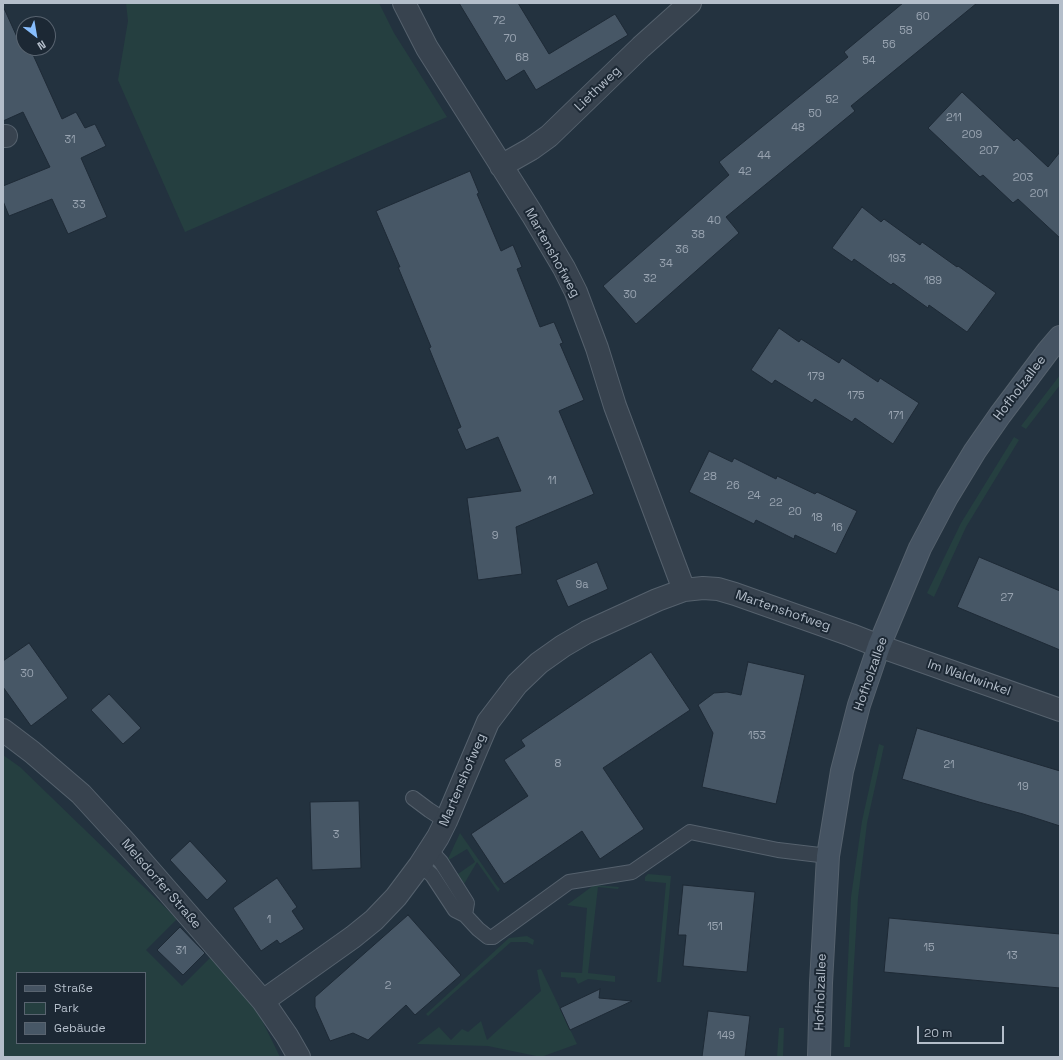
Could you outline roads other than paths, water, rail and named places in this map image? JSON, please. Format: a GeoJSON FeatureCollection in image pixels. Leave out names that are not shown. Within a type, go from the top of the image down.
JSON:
{"type":"FeatureCollection","features":[{"type":"Feature","properties":{"kind":"street","name":"Martenshofweg"},"geometry":{"type":"LineString","coordinates":[[404,3],[427,48],[528,208],[564,268],[576,292],[597,348],[616,406],[684,590]]}},
{"type":"Feature","properties":{"kind":"street","name":"Liethweg"},"geometry":{"type":"LineString","coordinates":[[501,166],[531,149],[549,136],[690,3]]}},
{"type":"Feature","properties":{"kind":"street","name":"Hofholzallee"},"geometry":{"type":"LineString","coordinates":[[819,1057],[821,983],[828,856],[842,771],[859,705],[879,646],[920,548],[947,497],[975,451],[1000,415],[1060,337]]}},
{"type":"Feature","properties":{"kind":"street","name":"Martenshofweg"},"geometry":{"type":"LineString","coordinates":[[263,1001],[346,942],[374,920],[396,897],[425,858],[446,821],[488,722],[517,684],[539,663],[563,646],[587,632],[657,600],[684,590],[703,588],[718,589],[735,594],[879,646]]}},
{"type":"Feature","properties":{"kind":"street","name":"Im Waldwinkel"},"geometry":{"type":"LineString","coordinates":[[879,646],[1060,710]]}},
{"type":"Feature","properties":{"kind":"street","name":"Melsdorfer Straße"},"geometry":{"type":"LineString","coordinates":[[3,730],[32,752],[81,794],[125,842],[263,1001],[287,1036],[299,1057]]}},
{"type":"Feature","properties":{"kind":"lane"},"geometry":{"type":"LineString","coordinates":[[413,798],[446,821]]}},
{"type":"Feature","properties":{"kind":"lane"},"geometry":{"type":"LineString","coordinates":[[425,858],[432,874],[455,910],[465,915],[488,937],[493,937],[569,882],[632,872],[690,832],[778,850],[828,856]]}}]}
